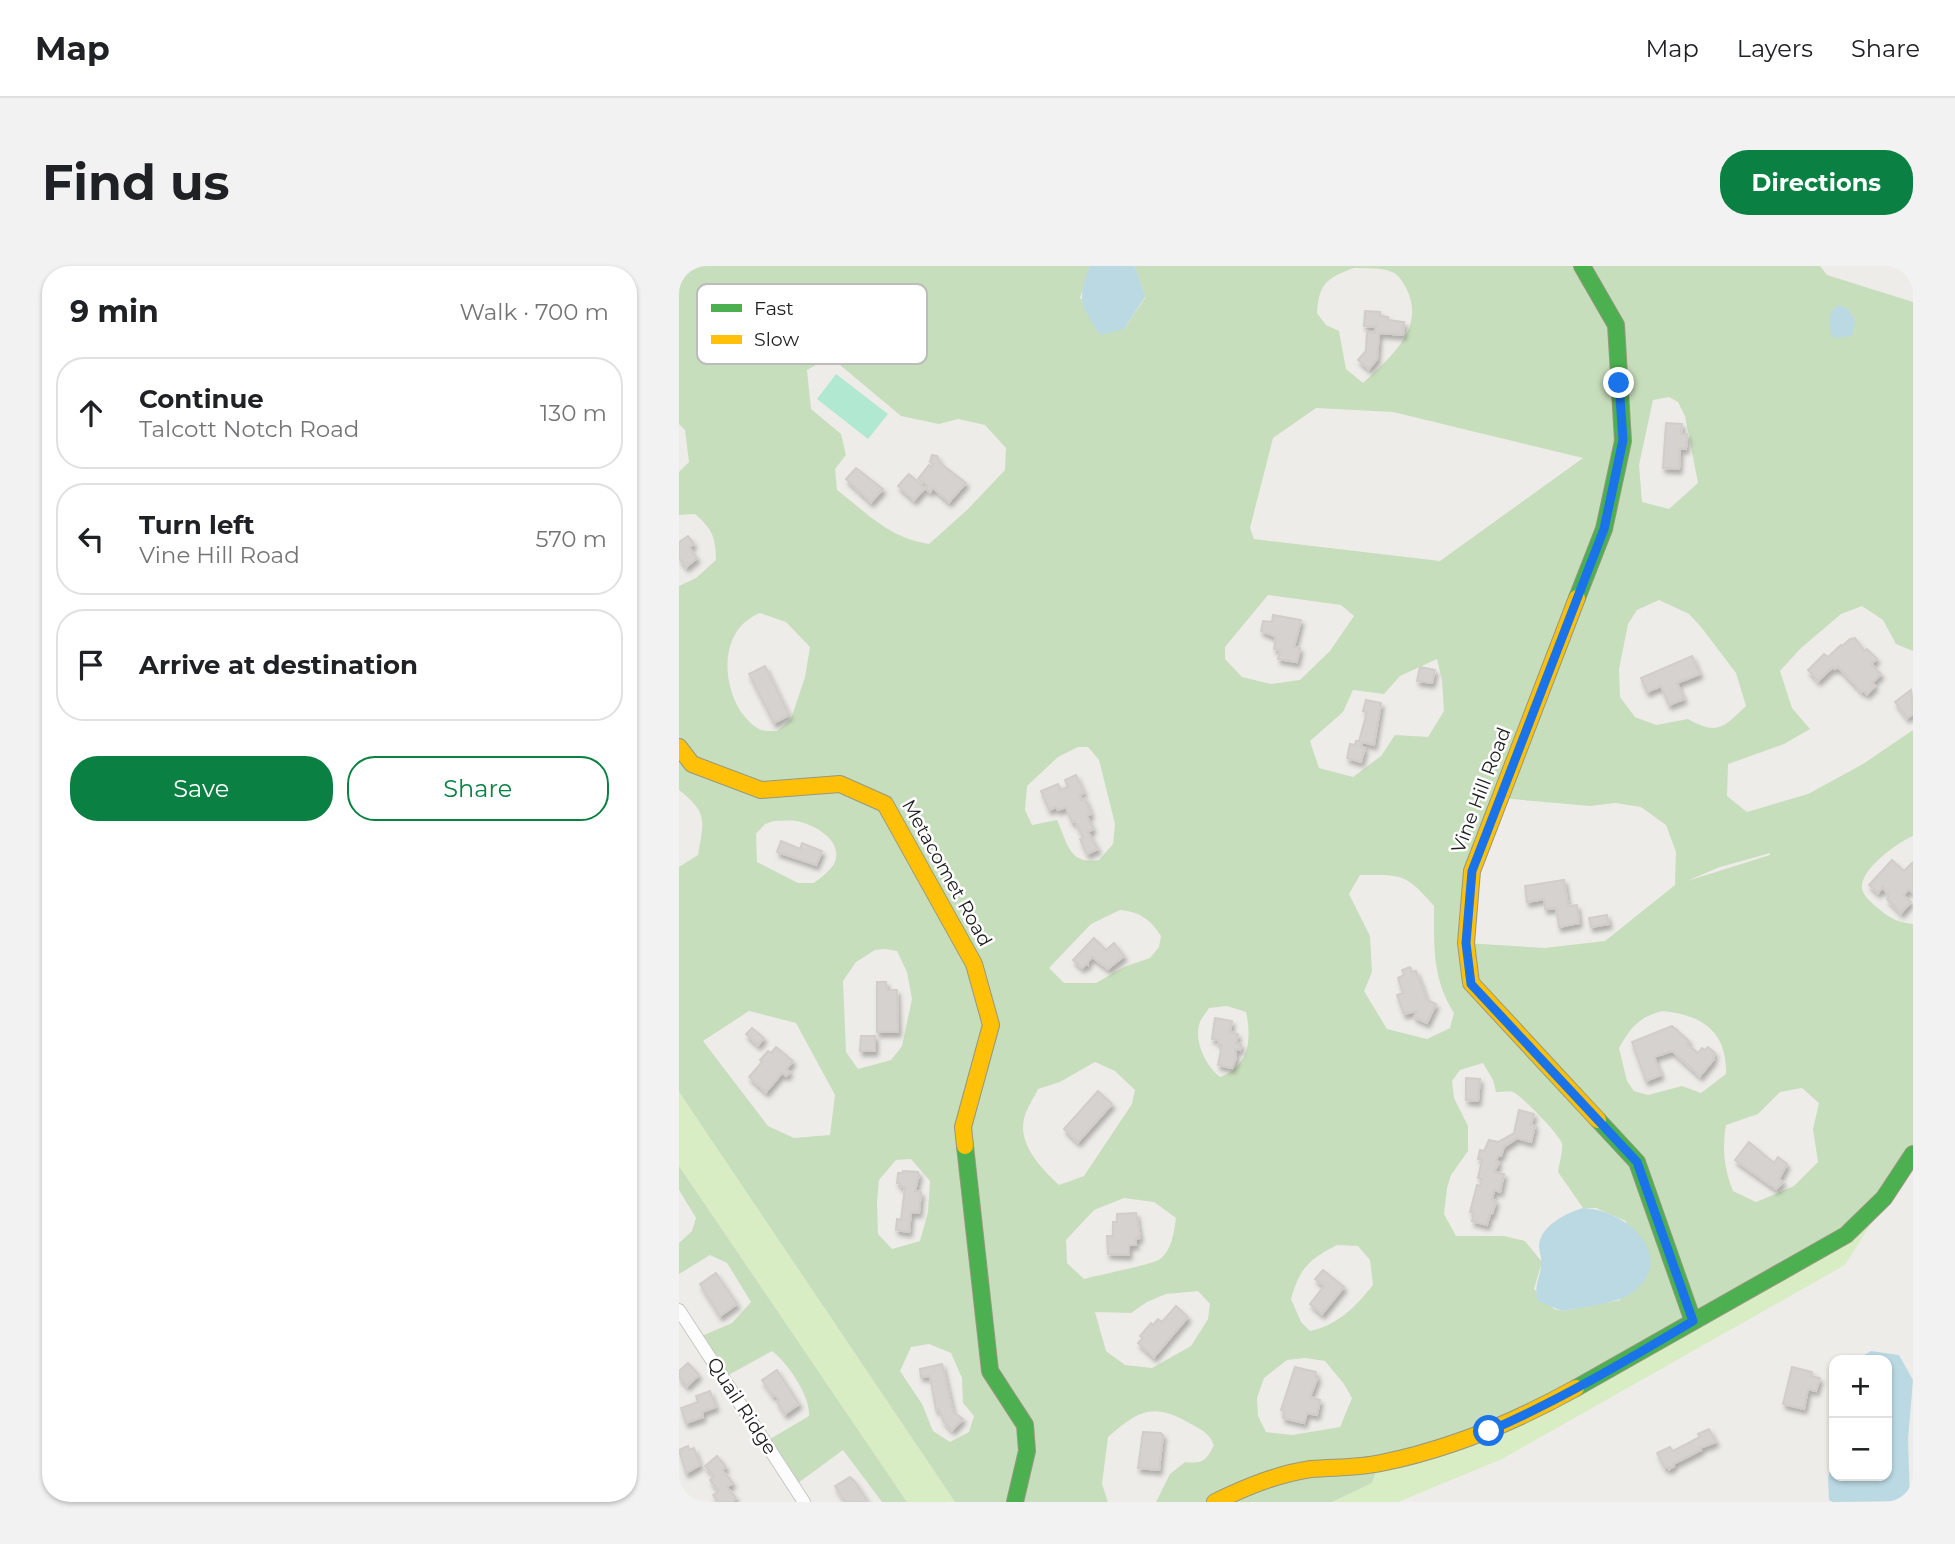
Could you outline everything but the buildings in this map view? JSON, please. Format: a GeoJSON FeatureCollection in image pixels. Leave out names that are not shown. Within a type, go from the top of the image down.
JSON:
{"type":"FeatureCollection","features":[{"type":"Feature","properties":{"kind":"street","name":"Vine Hill Road"},"geometry":{"type":"LineString","coordinates":[[1582,266],[1616,325],[1623,440],[1604,529],[1472,871],[1466,943],[1471,984],[1637,1162],[1693,1321]]}},
{"type":"Feature","properties":{"kind":"street","name":"Metacomet Road"},"geometry":{"type":"LineString","coordinates":[[679,747],[692,764],[761,790],[840,784],[885,804],[974,964],[991,1026],[963,1126],[990,1371],[1025,1426],[1027,1451],[1015,1502]]}},
{"type":"Feature","properties":{"kind":"street"},"geometry":{"type":"LineString","coordinates":[[1215,1502],[1268,1478],[1302,1471],[1379,1464],[1434,1451],[1489,1431],[1578,1388],[1846,1236],[1870,1217],[1888,1197],[1913,1154]]}},
{"type":"Feature","properties":{"kind":"street","name":"Quail Ridge"},"geometry":{"type":"LineString","coordinates":[[679,1310],[804,1502]]}},
{"type":"Feature","properties":{"kind":"green space"},"geometry":{"type":"Polygon","coordinates":[[[679,266],[1090,266],[1080,298],[1124,329],[1145,298],[1135,266],[1820,266],[1827,275],[1913,302],[1913,651],[1896,644],[1883,620],[1862,606],[1841,614],[1800,649],[1780,671],[1792,708],[1810,729],[1784,744],[1728,764],[1727,796],[1747,812],[1808,794],[1863,764],[1913,730],[1913,836],[1889,850],[1873,865],[1862,889],[1869,900],[1887,915],[1913,924],[1913,1154],[1870,1217],[1589,1382],[1379,1464],[1372,1483],[1332,1502],[1156,1502],[1170,1474],[1185,1462],[1203,1460],[1214,1445],[1199,1428],[1178,1417],[1156,1411],[1138,1415],[1108,1437],[1102,1484],[1108,1502],[955,1502],[679,1092],[679,867],[698,855],[702,818],[695,805],[679,790],[679,586],[696,578],[716,560],[714,539],[705,524],[695,514],[679,515],[679,472],[689,462],[685,430],[679,424],[679,266]],[[1354,268],[1331,279],[1322,288],[1317,313],[1326,325],[1339,331],[1346,369],[1363,383],[1402,341],[1412,316],[1411,302],[1400,278],[1388,270],[1354,268]],[[697,284],[697,364],[818,364],[807,370],[811,409],[841,434],[846,455],[835,469],[837,490],[879,523],[915,541],[929,544],[967,510],[1005,470],[1006,448],[985,425],[958,419],[939,424],[901,416],[836,364],[927,364],[927,284],[697,284]],[[1669,397],[1653,400],[1639,465],[1642,502],[1669,509],[1698,483],[1685,416],[1678,402],[1669,397]],[[1316,408],[1273,438],[1250,528],[1254,539],[1440,561],[1583,458],[1393,412],[1316,408]],[[1268,595],[1225,647],[1225,659],[1242,677],[1271,684],[1300,680],[1330,651],[1354,616],[1341,605],[1268,595]],[[1659,600],[1637,610],[1628,624],[1619,669],[1620,697],[1635,717],[1656,725],[1688,719],[1707,727],[1720,727],[1746,706],[1736,673],[1701,627],[1689,614],[1659,600]],[[760,613],[737,631],[731,643],[728,671],[734,700],[741,712],[758,729],[777,731],[791,719],[805,677],[810,647],[786,622],[760,613]],[[1437,659],[1400,676],[1384,694],[1353,690],[1343,712],[1310,741],[1319,768],[1353,777],[1381,756],[1395,735],[1428,737],[1444,711],[1442,680],[1437,659]],[[1078,747],[1058,757],[1027,786],[1025,810],[1032,825],[1057,820],[1067,845],[1075,856],[1089,861],[1099,860],[1113,844],[1115,824],[1099,760],[1088,747],[1078,747]],[[1500,798],[1472,871],[1466,943],[1544,948],[1605,941],[1675,885],[1676,852],[1666,825],[1641,807],[1615,803],[1590,806],[1500,798]],[[774,821],[765,824],[756,834],[757,862],[798,883],[814,883],[834,864],[835,848],[826,835],[811,826],[796,821],[774,821]],[[1770,855],[1720,867],[1687,881],[1770,855]],[[1360,875],[1349,894],[1370,936],[1372,972],[1364,991],[1387,1029],[1427,1039],[1450,1028],[1454,1013],[1438,974],[1434,906],[1416,887],[1395,876],[1360,875]],[[1120,910],[1091,924],[1049,968],[1064,983],[1096,983],[1124,967],[1150,958],[1159,947],[1161,936],[1153,925],[1139,915],[1120,910]],[[875,950],[856,962],[843,981],[846,1052],[858,1069],[891,1060],[902,1046],[912,999],[907,972],[897,951],[875,950]],[[1227,1006],[1209,1008],[1200,1022],[1198,1037],[1206,1060],[1220,1077],[1230,1072],[1243,1059],[1249,1032],[1246,1012],[1227,1006]],[[749,1011],[703,1041],[768,1126],[794,1138],[830,1135],[835,1095],[796,1023],[749,1011]],[[1662,1011],[1647,1016],[1636,1024],[1619,1048],[1627,1081],[1634,1091],[1648,1095],[1682,1086],[1701,1093],[1726,1074],[1725,1059],[1717,1036],[1700,1021],[1662,1011]],[[1095,1062],[1060,1082],[1038,1089],[1024,1119],[1023,1129],[1028,1147],[1039,1164],[1059,1185],[1084,1176],[1132,1104],[1135,1090],[1115,1071],[1095,1062]],[[1483,1063],[1460,1070],[1452,1081],[1454,1098],[1468,1126],[1468,1151],[1451,1175],[1444,1214],[1456,1236],[1504,1236],[1525,1241],[1542,1262],[1534,1289],[1554,1309],[1562,1311],[1620,1300],[1626,1221],[1596,1208],[1583,1208],[1558,1172],[1562,1144],[1555,1133],[1541,1116],[1517,1095],[1511,1092],[1496,1092],[1493,1080],[1483,1063]],[[1802,1088],[1780,1092],[1758,1114],[1726,1125],[1724,1150],[1733,1191],[1756,1202],[1794,1186],[1818,1162],[1813,1129],[1819,1103],[1802,1088]],[[911,1159],[896,1160],[879,1180],[878,1234],[892,1249],[920,1241],[928,1212],[930,1181],[911,1159]],[[1124,1198],[1094,1210],[1066,1240],[1067,1263],[1084,1279],[1160,1259],[1170,1246],[1176,1218],[1154,1202],[1124,1198]],[[1337,1245],[1312,1261],[1302,1272],[1291,1299],[1301,1322],[1310,1331],[1345,1314],[1373,1285],[1370,1260],[1358,1246],[1337,1245]],[[1198,1291],[1166,1294],[1131,1313],[1095,1312],[1106,1351],[1125,1365],[1152,1368],[1191,1346],[1208,1319],[1210,1304],[1198,1291]],[[929,1344],[911,1347],[900,1371],[922,1404],[933,1431],[950,1442],[969,1432],[974,1416],[963,1403],[962,1378],[951,1353],[929,1344]],[[1305,1358],[1287,1360],[1264,1378],[1257,1398],[1258,1416],[1266,1432],[1292,1435],[1340,1427],[1352,1398],[1325,1361],[1305,1358]]]}},
{"type":"Feature","properties":{"kind":"green space"},"geometry":{"type":"Polygon","coordinates":[[[836,374],[888,414],[868,439],[817,399],[836,374]]]}},
{"type":"Feature","properties":{"kind":"green space"},"geometry":{"type":"Polygon","coordinates":[[[679,1092],[955,1502],[907,1502],[679,1166],[679,1092]]]}},
{"type":"Feature","properties":{"kind":"green space"},"geometry":{"type":"Polygon","coordinates":[[[679,1166],[907,1502],[882,1502],[843,1450],[794,1486],[765,1442],[809,1416],[806,1399],[797,1380],[772,1351],[723,1378],[697,1338],[732,1323],[751,1302],[727,1263],[710,1255],[679,1274],[679,1243],[692,1231],[696,1218],[679,1190],[679,1166]]]}},
{"type":"Feature","properties":{"kind":"green space"},"geometry":{"type":"Polygon","coordinates":[[[1888,1197],[1845,1265],[1502,1459],[1398,1502],[1332,1502],[1372,1483],[1379,1464],[1888,1197]]]}},
{"type":"Feature","properties":{"kind":"water"},"geometry":{"type":"Polygon","coordinates":[[[1090,266],[1135,266],[1145,297],[1124,329],[1100,335],[1088,317],[1082,295],[1090,266]]]}},
{"type":"Feature","properties":{"kind":"water"},"geometry":{"type":"Polygon","coordinates":[[[1839,305],[1848,309],[1855,320],[1852,336],[1833,338],[1830,316],[1839,305]]]}},
{"type":"Feature","properties":{"kind":"water"},"geometry":{"type":"Polygon","coordinates":[[[1583,1208],[1616,1217],[1631,1226],[1642,1238],[1649,1252],[1650,1266],[1644,1280],[1630,1294],[1598,1305],[1562,1311],[1538,1301],[1536,1290],[1541,1269],[1540,1239],[1549,1227],[1562,1217],[1583,1208]]]}},
{"type":"Feature","properties":{"kind":"water"},"geometry":{"type":"Polygon","coordinates":[[[1871,1351],[1899,1355],[1913,1380],[1908,1439],[1910,1501],[1829,1500],[1828,1479],[1829,1475],[1829,1481],[1892,1481],[1892,1355],[1864,1355],[1871,1351]]]}},
{"type":"Feature","properties":{"kind":"traffic: fast"},"geometry":{"type":"LineString","coordinates":[[1577,598],[1604,529],[1623,441],[1616,325],[1582,266]]}},
{"type":"Feature","properties":{"kind":"traffic: fast"},"geometry":{"type":"LineString","coordinates":[[1598,1120],[1637,1162],[1693,1321]]}},
{"type":"Feature","properties":{"kind":"traffic: fast"},"geometry":{"type":"LineString","coordinates":[[965,1146],[990,1371],[1025,1425],[1027,1451],[1015,1502]]}},
{"type":"Feature","properties":{"kind":"traffic: fast"},"geometry":{"type":"LineString","coordinates":[[1576,1388],[1846,1235],[1884,1198],[1913,1154]]}},
{"type":"Feature","properties":{"kind":"traffic: slow"},"geometry":{"type":"LineString","coordinates":[[1577,598],[1472,871],[1466,943],[1471,983],[1598,1120]]}},
{"type":"Feature","properties":{"kind":"traffic: slow"},"geometry":{"type":"LineString","coordinates":[[679,747],[692,764],[761,790],[840,784],[885,804],[974,964],[991,1025],[963,1127],[965,1146]]}},
{"type":"Feature","properties":{"kind":"traffic: slow"},"geometry":{"type":"LineString","coordinates":[[1215,1502],[1286,1474],[1311,1469],[1372,1465],[1432,1450],[1506,1423],[1576,1388]]}},
{"type":"Feature","properties":{"kind":"route"},"geometry":{"type":"LineString","coordinates":[[1489,1431],[1539,1409],[1693,1321],[1637,1162],[1471,984],[1466,943],[1472,871],[1604,529],[1623,440],[1619,383]]}}]}
